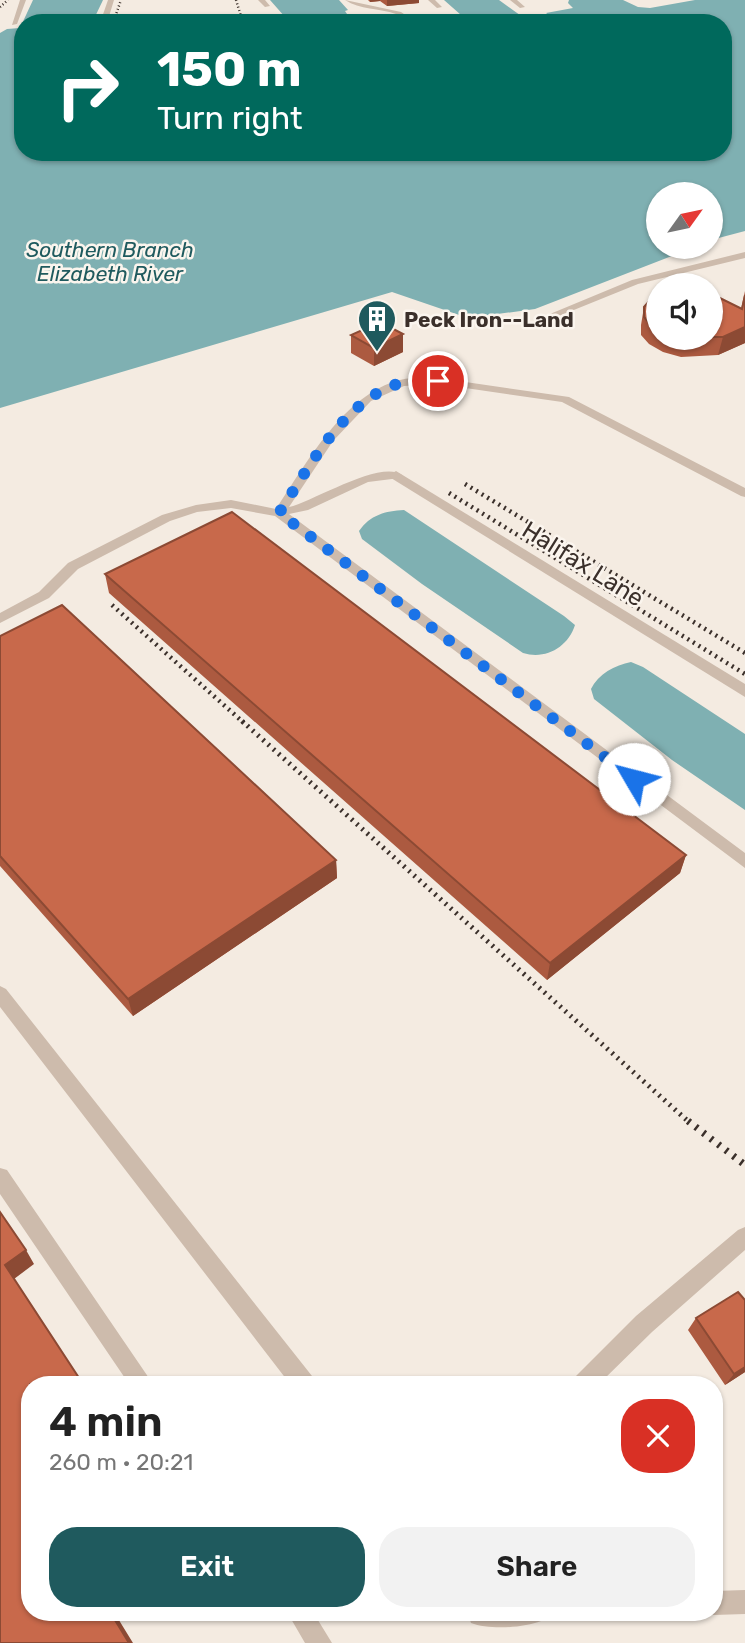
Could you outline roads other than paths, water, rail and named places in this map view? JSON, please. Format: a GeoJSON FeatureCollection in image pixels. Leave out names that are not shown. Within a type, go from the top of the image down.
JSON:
{"type":"FeatureCollection","features":[{"type":"Feature","properties":{"kind":"street","name":"Halifax Lane"},"geometry":{"type":"LineString","coordinates":[[396,475],[745,691]]}},
{"type":"Feature","properties":{"kind":"lane"},"geometry":{"type":"LineString","coordinates":[[348,0],[360,14]]}},
{"type":"Feature","properties":{"kind":"lane"},"geometry":{"type":"LineString","coordinates":[[348,0],[361,6],[400,14]]}},
{"type":"Feature","properties":{"kind":"lane"},"geometry":{"type":"LineString","coordinates":[[431,0],[439,7]]}},
{"type":"Feature","properties":{"kind":"lane"},"geometry":{"type":"LineString","coordinates":[[513,0],[522,7]]}},
{"type":"Feature","properties":{"kind":"lane"},"geometry":{"type":"LineString","coordinates":[[555,314],[635,282],[726,262],[745,255]]}},
{"type":"Feature","properties":{"kind":"lane"},"geometry":{"type":"LineString","coordinates":[[279,513],[329,439],[367,399],[402,383],[438,381],[565,399],[745,493]]}},
{"type":"Feature","properties":{"kind":"lane"},"geometry":{"type":"LineString","coordinates":[[0,619],[44,595],[73,566],[166,518],[196,509],[231,504],[279,513],[303,507],[365,479],[396,475]]}},
{"type":"Feature","properties":{"kind":"lane"},"geometry":{"type":"LineString","coordinates":[[279,513],[745,862]]}},
{"type":"Feature","properties":{"kind":"lane"},"geometry":{"type":"LineString","coordinates":[[0,994],[298,1376]]}},
{"type":"Feature","properties":{"kind":"lane"},"geometry":{"type":"LineString","coordinates":[[0,1177],[137,1376]]}},
{"type":"Feature","properties":{"kind":"lane"},"geometry":{"type":"LineString","coordinates":[[592,1376],[644,1324],[745,1237]]}},
{"type":"Feature","properties":{"kind":"lane"},"geometry":{"type":"LineString","coordinates":[[723,1603],[745,1602]]}},
{"type":"Feature","properties":{"kind":"lane"},"geometry":{"type":"LineString","coordinates":[[305,1621],[320,1643]]}},
{"type":"Feature","properties":{"kind":"water","name":"Southern Branch Elizabeth River"},"geometry":{"type":"Polygon","coordinates":[[[33,0],[103,0],[96,14],[26,14],[33,0]]]}},
{"type":"Feature","properties":{"kind":"water"},"geometry":{"type":"Polygon","coordinates":[[[270,0],[339,0],[348,10],[345,11],[347,14],[282,14],[270,0]]]}},
{"type":"Feature","properties":{"kind":"water"},"geometry":{"type":"Polygon","coordinates":[[[444,0],[499,0],[518,14],[460,14],[444,0]]]}},
{"type":"Feature","properties":{"kind":"water","name":"Southern Branch Elizabeth River"},"geometry":{"type":"Polygon","coordinates":[[[569,0],[623,0],[638,7],[650,8],[695,0],[745,0],[745,231],[723,237],[723,182],[646,182],[646,259],[664,259],[535,309],[468,318],[392,292],[0,408],[0,33],[14,28],[14,161],[732,161],[732,14],[546,13],[573,8],[568,3],[569,0]]]}},
{"type":"Feature","properties":{"kind":"water"},"geometry":{"type":"Polygon","coordinates":[[[404,510],[564,616],[575,625],[567,640],[548,653],[523,653],[362,539],[359,531],[373,518],[404,510]]]}},
{"type":"Feature","properties":{"kind":"water"},"geometry":{"type":"Polygon","coordinates":[[[631,662],[643,667],[745,734],[745,810],[672,760],[594,699],[591,689],[598,679],[613,668],[631,662]]]}},
{"type":"Feature","properties":{"kind":"railway"},"geometry":{"type":"LineString","coordinates":[[0,7],[8,0]]}},
{"type":"Feature","properties":{"kind":"railway"},"geometry":{"type":"LineString","coordinates":[[116,14],[121,0]]}},
{"type":"Feature","properties":{"kind":"railway"},"geometry":{"type":"LineString","coordinates":[[236,0],[240,14]]}},
{"type":"Feature","properties":{"kind":"railway"},"geometry":{"type":"LineString","coordinates":[[465,484],[745,653]]}},
{"type":"Feature","properties":{"kind":"railway"},"geometry":{"type":"LineString","coordinates":[[449,493],[745,674]]}},
{"type":"Feature","properties":{"kind":"railway"},"geometry":{"type":"LineString","coordinates":[[112,605],[244,723]]}},
{"type":"Feature","properties":{"kind":"railway"},"geometry":{"type":"LineString","coordinates":[[242,721],[690,1123]]}},
{"type":"Feature","properties":{"kind":"railway"},"geometry":{"type":"LineString","coordinates":[[688,1121],[745,1165]]}},
{"type":"Feature","properties":{"kind":"place","name":"Peck Iron--Land"},"geometry":{"type":"Point","coordinates":[377,353]}}]}
